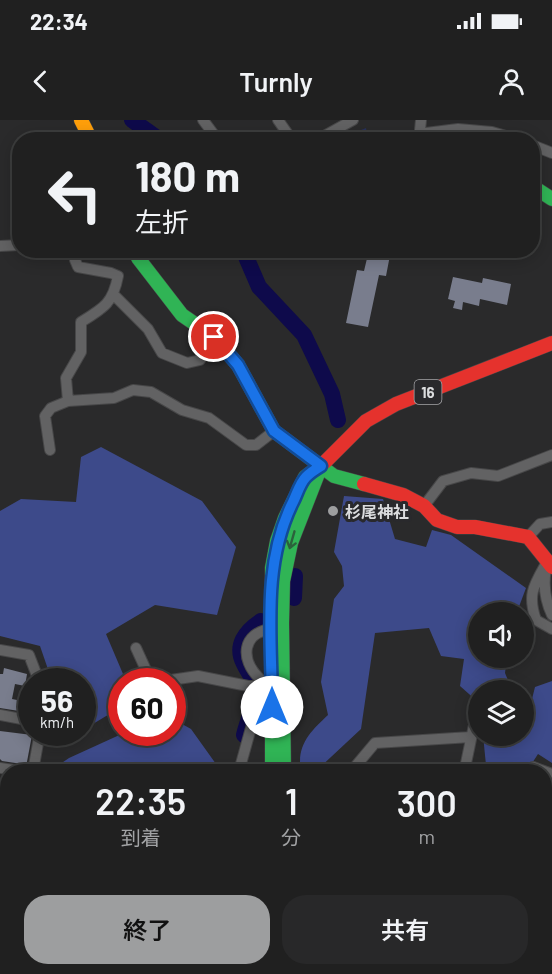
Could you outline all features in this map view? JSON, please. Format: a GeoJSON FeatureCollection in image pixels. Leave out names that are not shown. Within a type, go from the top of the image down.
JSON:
{"type":"FeatureCollection","features":[{"type":"Feature","properties":{"kind":"main road"},"geometry":{"type":"LineString","coordinates":[[138,258],[182,315],[214,337],[238,365],[274,431],[334,476],[403,495],[424,506],[437,520],[457,527],[476,527],[528,537],[550,565]]}},
{"type":"Feature","properties":{"kind":"main road","name":"16"},"geometry":{"type":"LineString","coordinates":[[272,764],[272,568],[277,541],[285,518],[305,477],[321,466],[366,421],[396,404],[552,343]]}},
{"type":"Feature","properties":{"kind":"main road","name":"16"},"geometry":{"type":"LineString","coordinates":[[284,764],[281,603],[285,569],[300,516],[321,466]]}},
{"type":"Feature","properties":{"kind":"street"},"geometry":{"type":"LineString","coordinates":[[331,132],[353,120]]}},
{"type":"Feature","properties":{"kind":"street"},"geometry":{"type":"LineString","coordinates":[[443,132],[458,129],[492,132]]}},
{"type":"Feature","properties":{"kind":"street"},"geometry":{"type":"LineString","coordinates":[[68,401],[66,378],[81,352],[81,322],[98,311],[114,295],[118,276],[78,267],[75,258]]}},
{"type":"Feature","properties":{"kind":"street"},"geometry":{"type":"LineString","coordinates":[[114,295],[148,329],[162,353],[187,363],[200,360],[203,356],[198,326]]}},
{"type":"Feature","properties":{"kind":"street"},"geometry":{"type":"LineString","coordinates":[[50,450],[45,416],[51,408],[68,401],[114,398],[133,390],[151,392],[182,410],[209,418],[246,445],[256,445],[274,431]]}},
{"type":"Feature","properties":{"kind":"street"},"geometry":{"type":"LineString","coordinates":[[424,506],[443,481],[471,473],[498,476],[552,456]]}},
{"type":"Feature","properties":{"kind":"street"},"geometry":{"type":"LineString","coordinates":[[528,537],[540,524],[552,522]]}},
{"type":"Feature","properties":{"kind":"street"},"geometry":{"type":"LineString","coordinates":[[550,565],[545,578],[546,602],[552,615]]}},
{"type":"Feature","properties":{"kind":"street"},"geometry":{"type":"LineString","coordinates":[[550,565],[535,583],[530,603],[536,620],[552,629]]}},
{"type":"Feature","properties":{"kind":"street"},"geometry":{"type":"LineString","coordinates":[[271,629],[259,631],[248,642],[246,656],[259,678],[272,686]]}},
{"type":"Feature","properties":{"kind":"street"},"geometry":{"type":"LineString","coordinates":[[136,648],[145,668]]}},
{"type":"Feature","properties":{"kind":"street"},"geometry":{"type":"LineString","coordinates":[[0,650],[29,655],[34,668]]}},
{"type":"Feature","properties":{"kind":"street"},"geometry":{"type":"LineString","coordinates":[[186,678],[198,676],[248,686],[272,686]]}},
{"type":"Feature","properties":{"kind":"street"},"geometry":{"type":"LineString","coordinates":[[241,764],[261,692],[272,686]]}},
{"type":"Feature","properties":{"kind":"street"},"geometry":{"type":"LineString","coordinates":[[0,716],[18,719]]}},
{"type":"Feature","properties":{"kind":"street"},"geometry":{"type":"LineString","coordinates":[[357,764],[375,742],[468,737]]}},
{"type":"Feature","properties":{"kind":"street"},"geometry":{"type":"LineString","coordinates":[[34,764],[37,746]]}},
{"type":"Feature","properties":{"kind":"street"},"geometry":{"type":"LineString","coordinates":[[466,764],[469,746]]}},
{"type":"Feature","properties":{"kind":"shaded area"},"geometry":{"type":"Polygon","coordinates":[[[101,447],[202,501],[236,547],[217,615],[155,605],[106,634],[120,668],[108,668],[108,715],[96,722],[96,668],[48,668],[40,646],[0,636],[0,511],[21,499],[76,502],[81,457],[101,447]]]}},
{"type":"Feature","properties":{"kind":"shaded area"},"geometry":{"type":"Polygon","coordinates":[[[344,496],[383,499],[395,539],[426,547],[432,530],[451,535],[526,588],[521,602],[468,602],[468,668],[506,668],[508,680],[468,680],[468,693],[460,686],[464,659],[441,656],[429,628],[375,633],[361,729],[324,764],[300,764],[306,739],[328,715],[321,682],[334,599],[344,586],[342,566],[334,552],[344,496]]]}},
{"type":"Feature","properties":{"kind":"shaded area"},"geometry":{"type":"Polygon","coordinates":[[[552,681],[552,763],[538,754],[532,764],[486,764],[484,746],[534,746],[535,687],[552,681]]]}},
{"type":"Feature","properties":{"kind":"shaded area"},"geometry":{"type":"Polygon","coordinates":[[[186,726],[191,729],[216,764],[60,764],[108,740],[108,746],[186,746],[186,726]]]}},
{"type":"Feature","properties":{"kind":"building"},"geometry":{"type":"Polygon","coordinates":[[[367,258],[389,258],[386,276],[379,275],[368,327],[346,323],[357,270],[364,271],[367,258]]]}},
{"type":"Feature","properties":{"kind":"building"},"geometry":{"type":"Polygon","coordinates":[[[453,277],[482,283],[483,278],[511,284],[507,305],[480,299],[479,306],[463,302],[462,310],[453,308],[455,301],[448,299],[453,277]]]}},
{"type":"Feature","properties":{"kind":"building"},"geometry":{"type":"Polygon","coordinates":[[[4,668],[18,672],[18,685],[15,684],[12,699],[18,700],[18,711],[0,708],[0,674],[3,674],[4,668]]]}},
{"type":"Feature","properties":{"kind":"building"},"geometry":{"type":"Polygon","coordinates":[[[0,731],[18,733],[18,746],[30,746],[27,764],[0,759],[0,731]]]}},
{"type":"Feature","properties":{"kind":"waterway"},"geometry":{"type":"LineString","coordinates":[[132,120],[149,132]]}},
{"type":"Feature","properties":{"kind":"waterway"},"geometry":{"type":"LineString","coordinates":[[246,258],[259,287],[304,335],[332,394],[338,420]]}},
{"type":"Feature","properties":{"kind":"waterway"},"geometry":{"type":"LineString","coordinates":[[294,598],[295,576]]}},
{"type":"Feature","properties":{"kind":"waterway"},"geometry":{"type":"LineString","coordinates":[[244,735],[253,706],[255,685],[240,651],[246,634],[261,621]]}},
{"type":"Feature","properties":{"kind":"traffic: fast"},"geometry":{"type":"LineString","coordinates":[[540,191],[552,199]]}},
{"type":"Feature","properties":{"kind":"traffic: fast"},"geometry":{"type":"LineString","coordinates":[[138,258],[182,315],[214,337],[238,365],[274,431],[334,476],[364,484]]}},
{"type":"Feature","properties":{"kind":"traffic: fast"},"geometry":{"type":"LineString","coordinates":[[272,764],[272,568],[277,541],[285,518],[305,477],[325,462]]}},
{"type":"Feature","properties":{"kind":"traffic: fast"},"geometry":{"type":"LineString","coordinates":[[284,764],[283,581],[291,543],[321,466]]}},
{"type":"Feature","properties":{"kind":"traffic: slow"},"geometry":{"type":"LineString","coordinates":[[81,120],[87,132]]}},
{"type":"Feature","properties":{"kind":"traffic: jam"},"geometry":{"type":"LineString","coordinates":[[325,462],[366,421],[396,404],[552,343]]}},
{"type":"Feature","properties":{"kind":"traffic: jam"},"geometry":{"type":"LineString","coordinates":[[364,484],[403,495],[424,506],[437,520],[457,527],[475,527],[528,537],[552,567]]}},
{"type":"Feature","properties":{"kind":"place","name":"杉尾神社"},"geometry":{"type":"Point","coordinates":[333,511]}},
{"type":"Feature","properties":{"kind":"route"},"geometry":{"type":"LineString","coordinates":[[214,337],[238,365],[274,431],[321,466],[305,477],[285,518],[277,541],[272,568],[272,707]]}}]}
